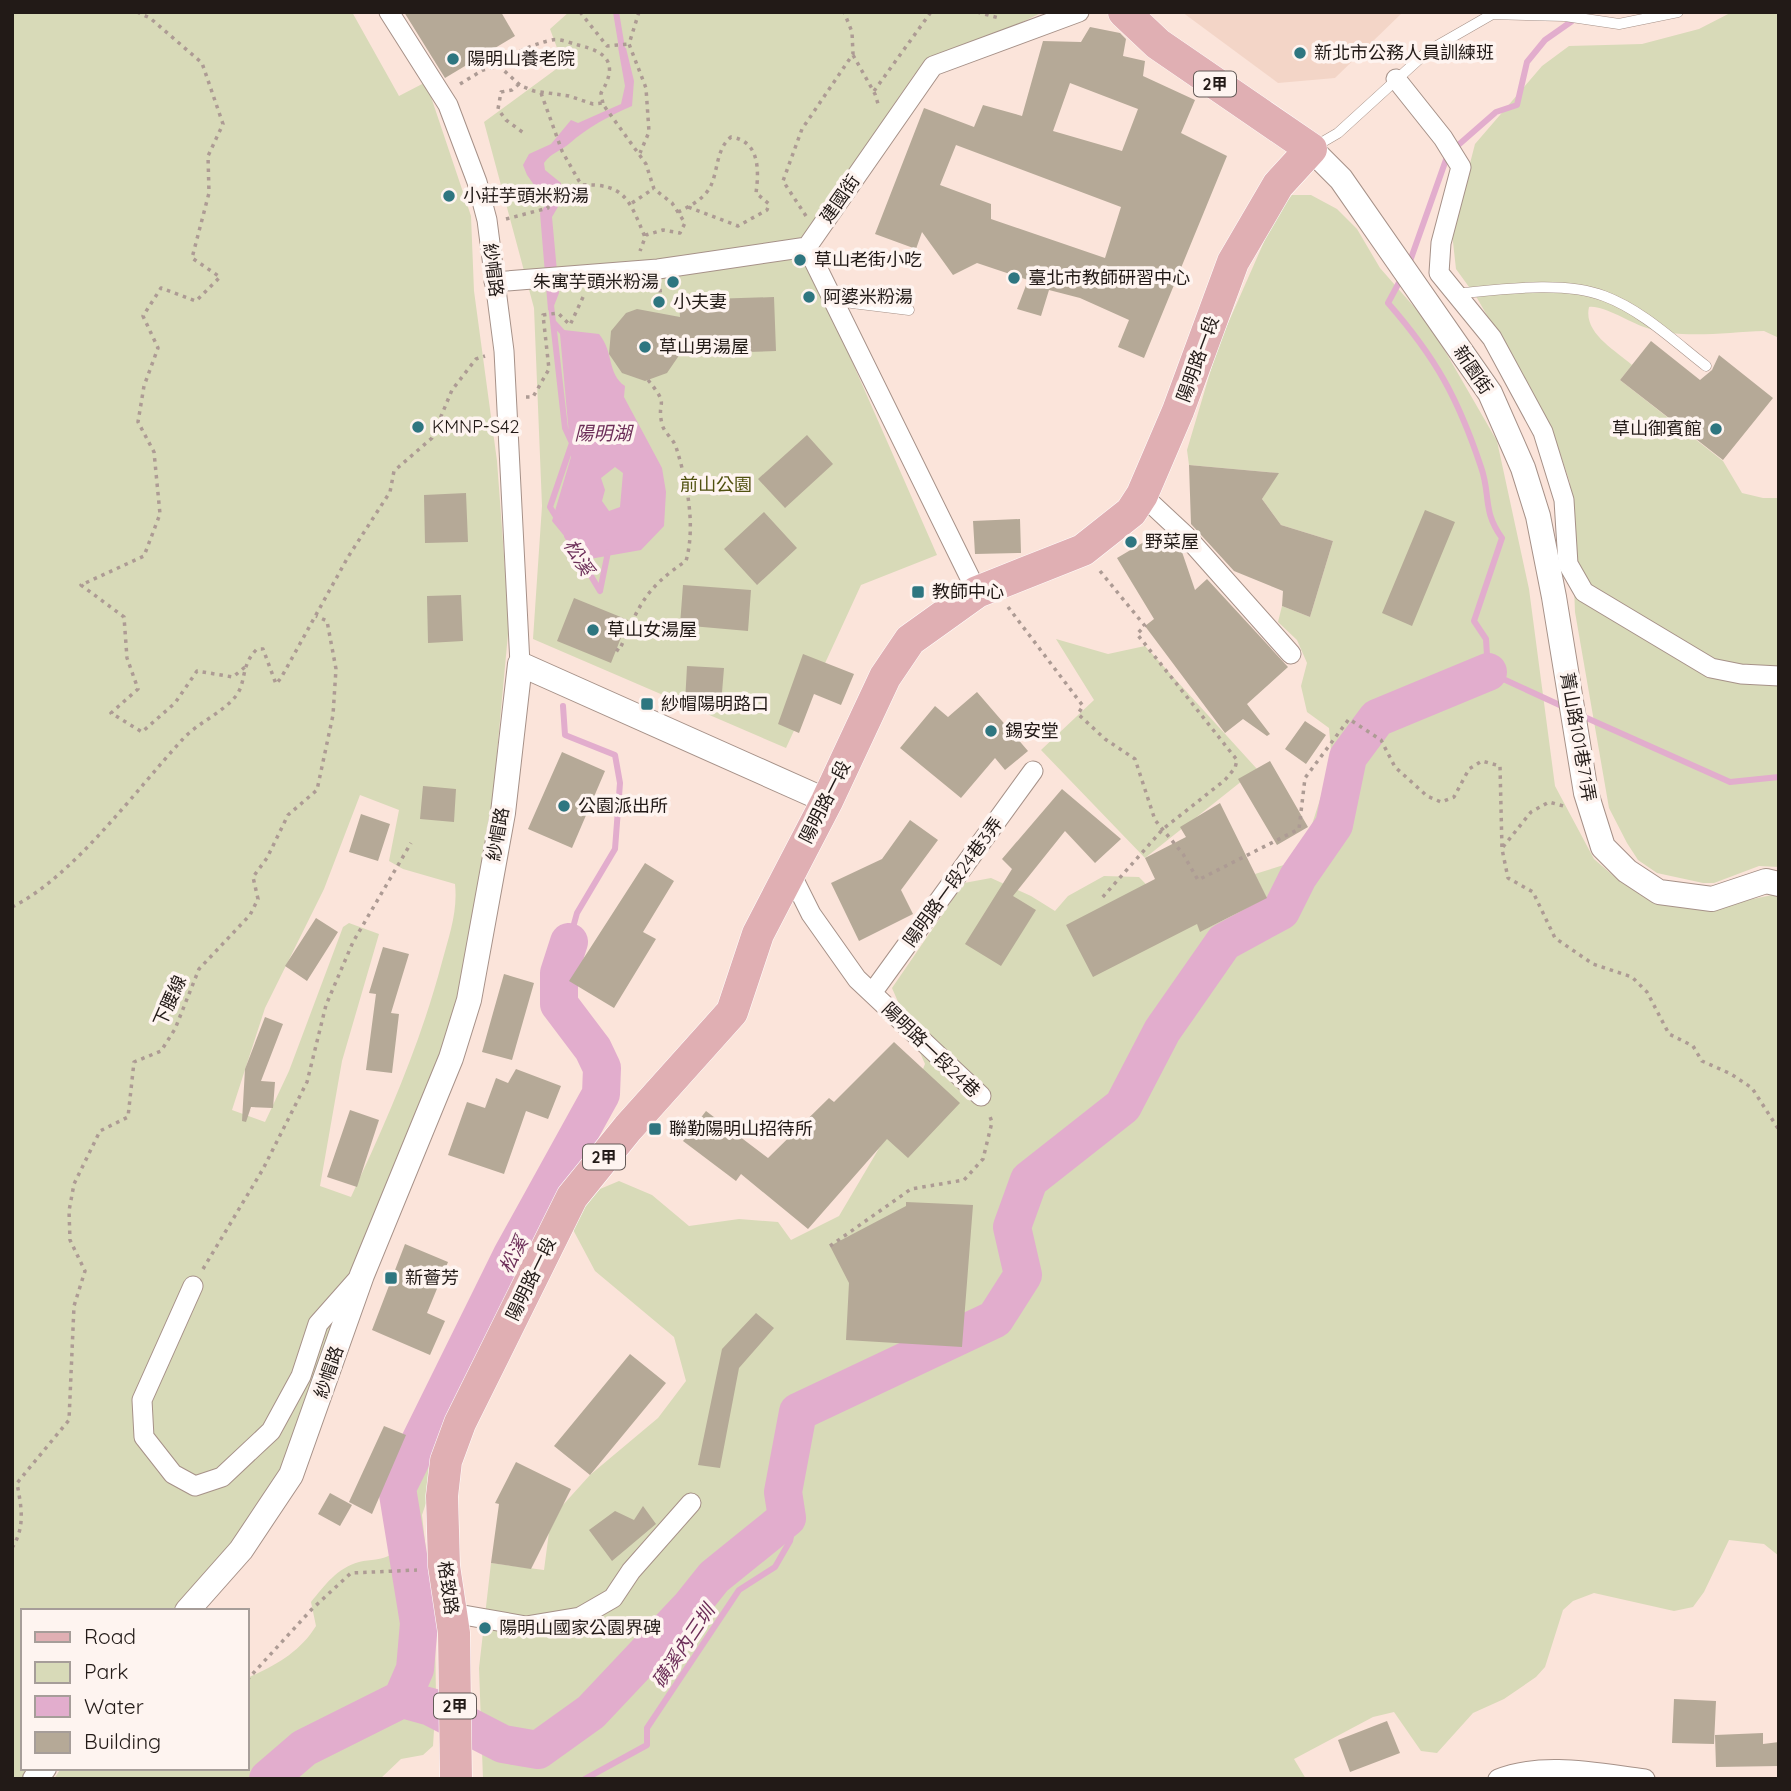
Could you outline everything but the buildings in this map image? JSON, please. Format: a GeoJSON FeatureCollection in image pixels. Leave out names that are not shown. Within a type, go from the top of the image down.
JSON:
{"type":"FeatureCollection","features":[{"type":"Feature","properties":{"kind":"main road","name":"2甲"},"geometry":{"type":"LineString","coordinates":[[1124,12],[1158,44],[1311,149]]}},
{"type":"Feature","properties":{"kind":"main road","name":"陽明路一段"},"geometry":{"type":"LineString","coordinates":[[436,1556],[446,1461],[460,1423],[572,1197],[628,1128],[732,1012],[758,934],[827,801],[885,677],[910,640],[990,596],[1083,550],[1131,512],[1142,495],[1183,399],[1233,261],[1278,185],[1311,149]]}},
{"type":"Feature","properties":{"kind":"main road","name":"格致路"},"geometry":{"type":"LineString","coordinates":[[436,1556],[453,1623]]}},
{"type":"Feature","properties":{"kind":"main road","name":"2甲"},"geometry":{"type":"LineString","coordinates":[[453,1623],[456,1779]]}},
{"type":"Feature","properties":{"kind":"street","name":"紗帽路"},"geometry":{"type":"LineString","coordinates":[[189,1609],[241,1550],[291,1475],[362,1275],[451,1059],[469,1000],[503,813],[520,664],[504,351],[487,220],[477,182],[442,95],[389,12]]}},
{"type":"Feature","properties":{"kind":"street","name":"建國街"},"geometry":{"type":"LineString","coordinates":[[812,240],[933,66],[1079,12]]}},
{"type":"Feature","properties":{"kind":"street","name":"新園街"},"geometry":{"type":"LineString","coordinates":[[1396,79],[1443,138],[1461,167],[1441,243],[1439,273],[1492,338],[1543,432],[1564,500],[1569,564],[1584,592]]}},
{"type":"Feature","properties":{"kind":"street","name":"新園街"},"geometry":{"type":"LineString","coordinates":[[1311,149],[1341,179],[1490,393],[1523,468],[1538,516],[1554,597]]}},
{"type":"Feature","properties":{"kind":"street"},"geometry":{"type":"LineString","coordinates":[[494,282],[636,270],[812,240],[836,301],[990,596]]}},
{"type":"Feature","properties":{"kind":"street"},"geometry":{"type":"LineString","coordinates":[[1142,495],[1186,536],[1291,654]]}},
{"type":"Feature","properties":{"kind":"street"},"geometry":{"type":"LineString","coordinates":[[1554,597],[1584,592],[1711,668],[1741,674],[1779,676]]}},
{"type":"Feature","properties":{"kind":"street","name":"菁山路101巷71弄"},"geometry":{"type":"LineString","coordinates":[[1554,597],[1586,793],[1603,847],[1627,871],[1659,892],[1712,899],[1766,881],[1779,884]]}},
{"type":"Feature","properties":{"kind":"street"},"geometry":{"type":"LineString","coordinates":[[520,664],[827,801]]}},
{"type":"Feature","properties":{"kind":"street","name":"陽明路一段24巷3弄"},"geometry":{"type":"LineString","coordinates":[[872,993],[1034,771]]}},
{"type":"Feature","properties":{"kind":"street","name":"陽明路一段24巷"},"geometry":{"type":"LineString","coordinates":[[789,870],[811,914],[857,979],[981,1096]]}},
{"type":"Feature","properties":{"kind":"street"},"geometry":{"type":"LineString","coordinates":[[193,1286],[142,1400],[144,1437],[173,1474],[195,1486],[222,1477],[271,1431],[301,1377],[318,1324],[362,1275]]}},
{"type":"Feature","properties":{"kind":"street"},"geometry":{"type":"LineString","coordinates":[[453,1623],[526,1626],[580,1617],[613,1598],[631,1570],[691,1503]]}},
{"type":"Feature","properties":{"kind":"street"},"geometry":{"type":"LineString","coordinates":[[1498,1779],[1521,1770],[1645,1779]]}},
{"type":"Feature","properties":{"kind":"lane"},"geometry":{"type":"LineString","coordinates":[[1311,149],[1338,133],[1428,51],[1492,13],[1565,16],[1619,24],[1678,12]]}},
{"type":"Feature","properties":{"kind":"lane"},"geometry":{"type":"LineString","coordinates":[[1454,294],[1577,288],[1605,296],[1631,309],[1706,366]]}},
{"type":"Feature","properties":{"kind":"lane"},"geometry":{"type":"LineString","coordinates":[[836,301],[909,310]]}},
{"type":"Feature","properties":{"kind":"path"},"geometry":{"type":"LineString","coordinates":[[137,12],[150,18],[202,63],[223,124],[208,156],[209,193],[192,258],[220,277],[196,301],[161,288],[143,316],[158,348],[144,386],[138,422],[154,452],[160,514],[144,556],[81,585],[124,617],[127,658],[138,689],[111,713],[142,732],[175,703],[197,671],[233,677],[244,667]]}},
{"type":"Feature","properties":{"kind":"path"},"geometry":{"type":"LineString","coordinates":[[580,12],[602,43],[607,46],[628,44]]}},
{"type":"Feature","properties":{"kind":"path"},"geometry":{"type":"LineString","coordinates":[[639,12],[628,44],[646,88],[649,132],[640,153]]}},
{"type":"Feature","properties":{"kind":"path"},"geometry":{"type":"LineString","coordinates":[[844,12],[852,32],[853,54],[874,91],[886,133]]}},
{"type":"Feature","properties":{"kind":"path"},"geometry":{"type":"LineString","coordinates":[[874,91],[931,12]]}},
{"type":"Feature","properties":{"kind":"path"},"geometry":{"type":"LineString","coordinates":[[442,95],[483,70],[499,66],[522,47],[554,39],[599,50],[609,61],[609,80],[601,93],[603,105],[640,153],[654,188],[672,203],[685,223],[680,233],[663,230],[645,237],[636,270]]}},
{"type":"Feature","properties":{"kind":"path"},"geometry":{"type":"LineString","coordinates":[[812,240],[783,181],[802,129],[853,54]]}},
{"type":"Feature","properties":{"kind":"path"},"geometry":{"type":"LineString","coordinates":[[499,66],[519,84],[541,93],[569,96],[603,105]]}},
{"type":"Feature","properties":{"kind":"path"},"geometry":{"type":"LineString","coordinates":[[519,84],[512,90],[501,92],[498,109],[506,120],[525,134]]}},
{"type":"Feature","properties":{"kind":"path"},"geometry":{"type":"LineString","coordinates":[[541,93],[562,151],[582,184]]}},
{"type":"Feature","properties":{"kind":"path"},"geometry":{"type":"LineString","coordinates":[[678,212],[688,208],[712,185],[717,161],[727,141],[732,137],[745,142],[759,164],[756,193],[769,204],[767,210],[738,226],[688,208]]}},
{"type":"Feature","properties":{"kind":"path"},"geometry":{"type":"LineString","coordinates":[[487,220],[530,214],[548,208],[548,204],[573,199],[582,184]]}},
{"type":"Feature","properties":{"kind":"path"},"geometry":{"type":"LineString","coordinates":[[582,184],[611,187],[632,203],[645,237]]}},
{"type":"Feature","properties":{"kind":"path"},"geometry":{"type":"LineString","coordinates":[[632,203],[654,188]]}},
{"type":"Feature","properties":{"kind":"path"},"geometry":{"type":"LineString","coordinates":[[506,397],[533,397],[549,369],[543,315],[558,313],[570,326],[578,307]]}},
{"type":"Feature","properties":{"kind":"path"},"geometry":{"type":"LineString","coordinates":[[12,907],[25,901],[62,869],[136,796],[184,737],[237,695],[246,660],[257,649],[263,649],[276,684],[348,556],[390,492],[394,471],[432,438],[452,390],[476,359],[504,351]]}},
{"type":"Feature","properties":{"kind":"path"},"geometry":{"type":"LineString","coordinates":[[616,649],[619,651],[641,603],[656,581],[686,561],[691,544],[690,513],[676,447],[663,429],[663,398],[648,380]]}},
{"type":"Feature","properties":{"kind":"path"},"geometry":{"type":"LineString","coordinates":[[1083,550],[1145,626],[1138,634],[1237,760],[1235,768],[1225,780],[1163,829],[1101,899]]}},
{"type":"Feature","properties":{"kind":"path"},"geometry":{"type":"LineString","coordinates":[[990,596],[1083,706],[1078,714],[1105,739],[1135,759],[1155,820],[1198,880],[1299,829],[1305,778],[1349,719],[1381,740],[1395,767],[1427,796],[1441,802],[1454,797],[1469,769],[1482,761],[1500,766],[1502,849],[1508,878],[1533,892],[1555,938],[1593,964],[1632,977],[1647,992],[1669,1034],[1693,1046],[1702,1061],[1731,1073],[1752,1088],[1779,1130]]}},
{"type":"Feature","properties":{"kind":"path","name":"下腰線"},"geometry":{"type":"LineString","coordinates":[[12,1548],[19,1538],[23,1518],[17,1483],[69,1420],[74,1306],[85,1271],[70,1240],[69,1211],[74,1184],[100,1130],[128,1117],[134,1062],[161,1051],[174,1029],[199,969],[250,915],[258,899],[253,877],[267,858],[288,816],[317,790],[333,715],[336,669],[327,621],[316,616]]}},
{"type":"Feature","properties":{"kind":"path"},"geometry":{"type":"LineString","coordinates":[[1502,849],[1531,812],[1549,802],[1568,807],[1571,817]]}},
{"type":"Feature","properties":{"kind":"path"},"geometry":{"type":"LineString","coordinates":[[193,1286],[263,1169],[307,1082],[326,1005],[353,942],[411,843]]}},
{"type":"Feature","properties":{"kind":"path","name":"陽明路一段24巷"},"geometry":{"type":"LineString","coordinates":[[830,1246],[911,1189],[964,1180],[983,1158],[992,1122],[981,1096]]}},
{"type":"Feature","properties":{"kind":"path"},"geometry":{"type":"LineString","coordinates":[[248,1679],[312,1609],[351,1573],[395,1572],[436,1556]]}},
{"type":"Feature","properties":{"kind":"shaded area","name":"新北市公務人員訓練班"},"geometry":{"type":"Polygon","coordinates":[[[1182,12],[1403,12],[1335,78],[1278,83],[1182,12]]]}},
{"type":"Feature","properties":{"kind":"green space"},"geometry":{"type":"Polygon","coordinates":[[[12,12],[352,12],[399,96],[426,82],[471,216],[474,291],[497,461],[509,623],[491,818],[463,1001],[288,1471],[233,1546],[177,1609],[21,1609],[21,1770],[29,1770],[21,1779],[12,1779],[12,12]],[[360,795],[324,889],[265,1008],[232,1110],[265,1122],[289,1071],[343,927],[349,923],[379,934],[342,1061],[320,1186],[351,1197],[413,1053],[433,993],[454,914],[455,884],[403,869],[389,861],[399,810],[360,795]]]}},
{"type":"Feature","properties":{"kind":"green space","name":"前山公園"},"geometry":{"type":"Polygon","coordinates":[[[569,12],[1043,12],[914,75],[800,243],[937,555],[861,585],[786,748],[533,639],[542,506],[534,308],[484,122],[563,64],[550,29],[569,12]]]}},
{"type":"Feature","properties":{"kind":"green space"},"geometry":{"type":"Polygon","coordinates":[[[1732,12],[1779,12],[1779,338],[1764,331],[1688,334],[1658,331],[1595,307],[1589,307],[1588,316],[1595,333],[1632,365],[1620,380],[1723,461],[1742,493],[1763,498],[1779,498],[1779,867],[1759,866],[1714,883],[1703,883],[1657,873],[1638,860],[1609,808],[1575,612],[1570,483],[1552,429],[1477,298],[1456,269],[1452,233],[1475,144],[1542,66],[1569,46],[1642,44],[1699,29],[1732,12]]]}},
{"type":"Feature","properties":{"kind":"green space"},"geometry":{"type":"Polygon","coordinates":[[[1292,195],[1311,195],[1337,209],[1357,229],[1380,268],[1430,325],[1497,441],[1529,589],[1555,786],[1594,859],[1616,878],[1662,903],[1710,908],[1772,895],[1779,898],[1779,1556],[1764,1544],[1729,1540],[1704,1592],[1693,1607],[1674,1611],[1594,1593],[1573,1601],[1563,1610],[1545,1667],[1536,1677],[1504,1699],[1473,1713],[1437,1753],[1421,1751],[1394,1712],[1373,1717],[1294,1759],[1306,1779],[483,1779],[479,1668],[491,1563],[544,1570],[549,1532],[562,1506],[590,1475],[658,1418],[686,1381],[674,1337],[595,1271],[570,1224],[600,1189],[619,1181],[652,1195],[689,1226],[739,1219],[778,1222],[791,1240],[839,1216],[917,1084],[925,1064],[892,988],[964,883],[991,878],[1031,896],[1055,911],[1068,896],[1104,876],[1139,877],[1166,905],[1188,907],[1201,931],[1267,899],[1255,874],[1287,864],[1307,840],[1332,762],[1329,728],[1307,712],[1301,686],[1307,663],[1297,640],[1278,622],[1282,606],[1310,617],[1333,541],[1281,525],[1262,499],[1278,473],[1189,465],[1187,450],[1218,346],[1275,217],[1292,195]]]}},
{"type":"Feature","properties":{"kind":"green space"},"geometry":{"type":"Polygon","coordinates":[[[1056,639],[1108,654],[1145,646],[1257,769],[1145,858],[1041,750],[1094,700],[1056,639]]]}},
{"type":"Feature","properties":{"kind":"green space"},"geometry":{"type":"Polygon","coordinates":[[[435,1457],[434,1479],[422,1515],[435,1630],[436,1698],[433,1746],[423,1755],[401,1759],[380,1779],[54,1779],[60,1770],[248,1770],[248,1678],[286,1657],[310,1635],[316,1626],[311,1602],[338,1573],[359,1562],[392,1554],[388,1510],[435,1457]]]}},
{"type":"Feature","properties":{"kind":"water"},"geometry":{"type":"Polygon","coordinates":[[[618,47],[626,48],[634,81],[632,106],[591,127],[544,163],[545,170],[561,183],[562,200],[552,217],[559,293],[552,311],[548,310],[540,213],[547,203],[523,165],[529,154],[551,144],[571,120],[578,123],[621,104],[625,86],[618,47]]]}},
{"type":"Feature","properties":{"kind":"water","name":"陽明湖"},"geometry":{"type":"Polygon","coordinates":[[[564,330],[599,334],[607,348],[615,375],[625,386],[624,397],[662,468],[666,492],[664,526],[641,550],[584,560],[552,521],[571,457],[560,334],[564,330]],[[615,467],[601,478],[605,490],[602,501],[609,511],[620,507],[623,473],[615,467]]]}},
{"type":"Feature","properties":{"kind":"waterway","name":"松溪"},"geometry":{"type":"LineString","coordinates":[[616,12],[623,54]]}},
{"type":"Feature","properties":{"kind":"waterway"},"geometry":{"type":"LineString","coordinates":[[1409,264],[1448,154],[1496,112],[1517,105],[1527,62],[1545,40],[1585,12]]}},
{"type":"Feature","properties":{"kind":"waterway"},"geometry":{"type":"LineString","coordinates":[[1402,277],[1388,303],[1420,342],[1454,399],[1481,467],[1489,511],[1502,538],[1474,621],[1486,639],[1488,672],[1564,707]]}},
{"type":"Feature","properties":{"kind":"waterway","name":"松溪"},"geometry":{"type":"LineString","coordinates":[[551,305],[553,322],[565,335]]}},
{"type":"Feature","properties":{"kind":"waterway","name":"松溪"},"geometry":{"type":"LineString","coordinates":[[553,322],[565,428],[572,443],[550,507],[558,520]]}},
{"type":"Feature","properties":{"kind":"waterway","name":"松溪"},"geometry":{"type":"LineString","coordinates":[[567,536],[600,591]]}},
{"type":"Feature","properties":{"kind":"waterway","name":"松溪"},"geometry":{"type":"LineString","coordinates":[[600,591],[608,552]]}},
{"type":"Feature","properties":{"kind":"waterway"},"geometry":{"type":"LineString","coordinates":[[402,1699],[431,1707],[503,1744],[538,1750],[591,1712],[690,1607],[714,1577],[787,1518],[783,1492],[798,1412],[995,1319],[1023,1275],[1012,1227],[1029,1180],[1123,1106],[1162,1031],[1224,942],[1281,911],[1298,877],[1334,825],[1348,757],[1377,718],[1488,672]]}},
{"type":"Feature","properties":{"kind":"waterway","name":"松溪"},"geometry":{"type":"LineString","coordinates":[[563,706],[565,735],[615,755],[620,783],[615,849],[577,913],[569,942]]}},
{"type":"Feature","properties":{"kind":"waterway"},"geometry":{"type":"LineString","coordinates":[[1580,715],[1730,782],[1779,777]]}},
{"type":"Feature","properties":{"kind":"waterway","name":"松溪"},"geometry":{"type":"LineString","coordinates":[[268,1779],[304,1748],[402,1699],[415,1669],[419,1623],[397,1488],[512,1255],[601,1094],[602,1068],[593,1049],[559,1004],[559,973],[569,942]]}},
{"type":"Feature","properties":{"kind":"waterway","name":"磺溪內三圳"},"geometry":{"type":"LineString","coordinates":[[585,1779],[647,1745],[647,1728],[739,1590],[775,1567],[790,1541],[793,1527],[787,1518]]}},
{"type":"Feature","properties":{"kind":"place","name":"新北市公務人員訓練班"},"geometry":{"type":"Point","coordinates":[1300,53]}},
{"type":"Feature","properties":{"kind":"place","name":"陽明山養老院"},"geometry":{"type":"Point","coordinates":[453,59]}},
{"type":"Feature","properties":{"kind":"place","name":"小莊芋頭米粉湯"},"geometry":{"type":"Point","coordinates":[449,196]}},
{"type":"Feature","properties":{"kind":"place","name":"草山老街小吃"},"geometry":{"type":"Point","coordinates":[800,260]}},
{"type":"Feature","properties":{"kind":"place","name":"臺北市教師研習中心"},"geometry":{"type":"Point","coordinates":[1014,278]}},
{"type":"Feature","properties":{"kind":"place","name":"朱寓芋頭米粉湯"},"geometry":{"type":"Point","coordinates":[673,282]}},
{"type":"Feature","properties":{"kind":"place","name":"阿婆米粉湯"},"geometry":{"type":"Point","coordinates":[809,297]}},
{"type":"Feature","properties":{"kind":"place","name":"小夫妻"},"geometry":{"type":"Point","coordinates":[659,302]}},
{"type":"Feature","properties":{"kind":"place","name":"草山男湯屋"},"geometry":{"type":"Point","coordinates":[645,347]}},
{"type":"Feature","properties":{"kind":"place","name":"KMNP-S42"},"geometry":{"type":"Point","coordinates":[418,427]}},
{"type":"Feature","properties":{"kind":"place","name":"草山御賓館"},"geometry":{"type":"Point","coordinates":[1716,429]}},
{"type":"Feature","properties":{"kind":"place","name":"野菜屋"},"geometry":{"type":"Point","coordinates":[1131,542]}},
{"type":"Feature","properties":{"kind":"place","name":"教師中心"},"geometry":{"type":"Point","coordinates":[918,592]}},
{"type":"Feature","properties":{"kind":"place","name":"草山女湯屋"},"geometry":{"type":"Point","coordinates":[593,630]}},
{"type":"Feature","properties":{"kind":"place","name":"紗帽陽明路口"},"geometry":{"type":"Point","coordinates":[647,704]}},
{"type":"Feature","properties":{"kind":"place","name":"錫安堂"},"geometry":{"type":"Point","coordinates":[991,731]}},
{"type":"Feature","properties":{"kind":"place","name":"公園派出所"},"geometry":{"type":"Point","coordinates":[564,806]}},
{"type":"Feature","properties":{"kind":"place","name":"聯勤陽明山招待所"},"geometry":{"type":"Point","coordinates":[655,1129]}},
{"type":"Feature","properties":{"kind":"place","name":"新薈芳"},"geometry":{"type":"Point","coordinates":[391,1278]}},
{"type":"Feature","properties":{"kind":"place","name":"陽明山國家公園界碑"},"geometry":{"type":"Point","coordinates":[485,1628]}}]}
